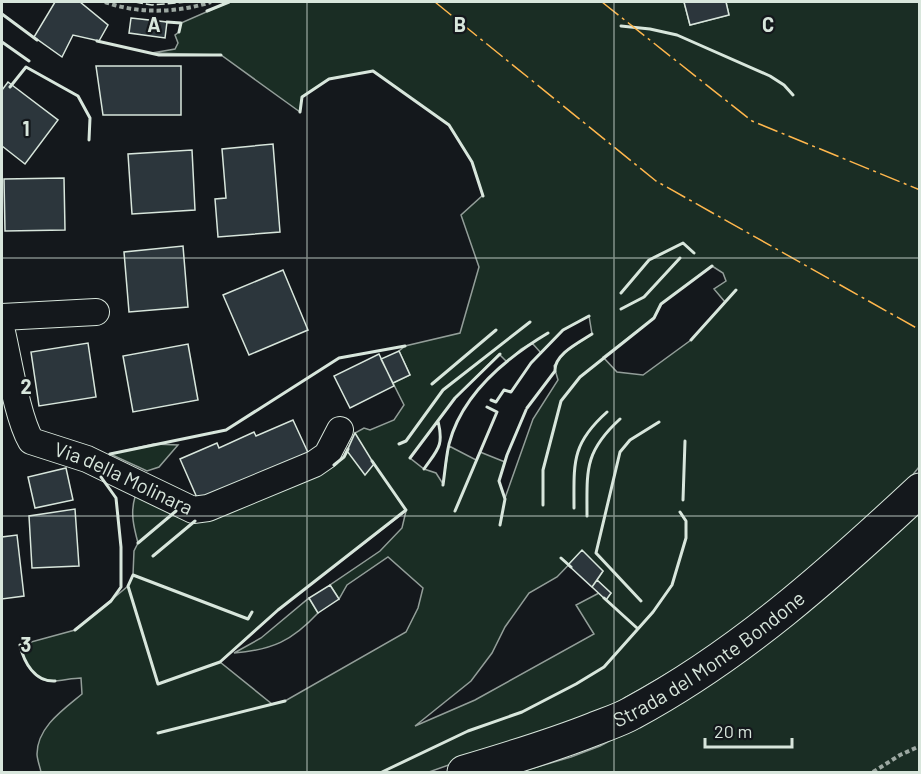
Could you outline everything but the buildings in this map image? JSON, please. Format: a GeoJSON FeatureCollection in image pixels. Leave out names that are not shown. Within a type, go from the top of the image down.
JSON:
{"type":"FeatureCollection","features":[{"type":"Feature","properties":{"kind":"street"},"geometry":{"type":"LineString","coordinates":[[2,317],[96,312]]}},
{"type":"Feature","properties":{"kind":"street","name":"Via della Molinara"},"geometry":{"type":"LineString","coordinates":[[2,332],[21,412],[31,441],[87,459],[193,510],[208,508],[314,464],[327,455],[340,430]]}},
{"type":"Feature","properties":{"kind":"street","name":"Strada del Monte Bondone"},"geometry":{"type":"LineString","coordinates":[[464,772],[554,745],[630,714],[692,678],[753,636],[812,589],[920,490]]}},
{"type":"Feature","properties":{"kind":"path"},"geometry":{"type":"LineString","coordinates":[[105,2],[138,11],[171,9],[211,2]]}},
{"type":"Feature","properties":{"kind":"path"},"geometry":{"type":"LineString","coordinates":[[873,772],[900,755],[920,746]]}},
{"type":"Feature","properties":{"kind":"green space"},"geometry":{"type":"Polygon","coordinates":[[[229,2],[684,2],[690,25],[729,15],[726,2],[919,2],[919,467],[907,482],[825,557],[727,639],[606,709],[429,772],[41,772],[37,754],[38,744],[46,727],[82,694],[81,678],[52,681],[42,679],[29,668],[20,645],[75,630],[128,586],[133,575],[134,551],[138,543],[133,515],[135,497],[129,487],[177,511],[333,466],[344,457],[355,433],[364,428],[370,430],[394,420],[404,405],[393,383],[410,375],[399,351],[405,346],[460,333],[479,267],[461,215],[483,195],[472,162],[449,125],[373,71],[329,79],[302,97],[300,112],[221,55],[152,53],[175,49],[178,43],[175,35],[179,32],[181,23],[229,2]],[[712,266],[661,304],[654,318],[603,357],[617,372],[643,375],[691,340],[725,302],[714,289],[726,281],[723,273],[712,266]],[[589,316],[563,330],[541,353],[532,343],[521,349],[507,362],[499,354],[455,398],[410,458],[424,469],[436,473],[443,484],[449,446],[476,460],[480,452],[505,462],[499,481],[505,498],[533,419],[558,380],[554,366],[564,353],[592,334],[589,316]],[[406,511],[278,610],[220,662],[272,704],[285,701],[406,632],[418,608],[423,588],[388,557],[347,585],[339,599],[330,585],[380,551],[402,528],[406,511]],[[582,551],[557,577],[529,593],[505,627],[492,653],[471,681],[415,726],[475,700],[594,634],[576,605],[599,593],[606,599],[611,593],[597,580],[603,571],[582,551]]]}},
{"type":"Feature","properties":{"kind":"green space"},"geometry":{"type":"Polygon","coordinates":[[[154,444],[178,445],[159,467],[147,471],[110,454],[154,444]]]}},
{"type":"Feature","properties":{"kind":"green space"},"geometry":{"type":"Polygon","coordinates":[[[919,510],[919,772],[520,772],[600,746],[649,720],[919,510]]]}},
{"type":"Feature","properties":{"kind":"green space"},"geometry":{"type":"Polygon","coordinates":[[[309,598],[318,613],[299,631],[270,646],[234,653],[261,638],[309,598]]]}},
{"type":"Feature","properties":{"kind":"fence"},"geometry":{"type":"LineString","coordinates":[[135,2],[152,5],[187,2]]}},
{"type":"Feature","properties":{"kind":"wall"},"geometry":{"type":"LineString","coordinates":[[207,11],[229,2]]}},
{"type":"Feature","properties":{"kind":"wall"},"geometry":{"type":"LineString","coordinates":[[2,14],[37,40]]}},
{"type":"Feature","properties":{"kind":"wall"},"geometry":{"type":"LineString","coordinates":[[167,22],[181,23],[179,32]]}},
{"type":"Feature","properties":{"kind":"wall"},"geometry":{"type":"LineString","coordinates":[[621,26],[677,35],[770,76],[784,85],[793,95]]}},
{"type":"Feature","properties":{"kind":"wall"},"geometry":{"type":"LineString","coordinates":[[97,41],[159,55],[221,55]]}},
{"type":"Feature","properties":{"kind":"wall"},"geometry":{"type":"LineString","coordinates":[[2,42],[29,61]]}},
{"type":"Feature","properties":{"kind":"wall"},"geometry":{"type":"LineString","coordinates":[[10,87],[26,67],[78,96],[90,118],[89,140]]}},
{"type":"Feature","properties":{"kind":"wall"},"geometry":{"type":"LineString","coordinates":[[300,112],[302,97],[329,79],[373,71],[449,125],[472,162],[483,196]]}},
{"type":"Feature","properties":{"kind":"wall"},"geometry":{"type":"LineString","coordinates":[[621,293],[649,260],[683,243],[694,253]]}},
{"type":"Feature","properties":{"kind":"wall"},"geometry":{"type":"LineString","coordinates":[[621,309],[644,297],[680,258]]}},
{"type":"Feature","properties":{"kind":"wall"},"geometry":{"type":"LineString","coordinates":[[543,505],[543,470],[561,401],[580,377],[654,318],[661,304],[712,266]]}},
{"type":"Feature","properties":{"kind":"wall"},"geometry":{"type":"LineString","coordinates":[[691,340],[736,290]]}},
{"type":"Feature","properties":{"kind":"wall"},"geometry":{"type":"LineString","coordinates":[[491,400],[496,402],[504,390],[511,392],[531,363],[563,330],[589,316]]}},
{"type":"Feature","properties":{"kind":"wall"},"geometry":{"type":"LineString","coordinates":[[399,444],[406,441],[443,390],[530,322]]}},
{"type":"Feature","properties":{"kind":"wall"},"geometry":{"type":"LineString","coordinates":[[432,384],[496,330]]}},
{"type":"Feature","properties":{"kind":"wall"},"geometry":{"type":"LineString","coordinates":[[443,485],[449,444],[455,426],[475,393],[502,366],[548,333]]}},
{"type":"Feature","properties":{"kind":"wall"},"geometry":{"type":"LineString","coordinates":[[527,408],[555,371],[563,354],[592,334]]}},
{"type":"Feature","properties":{"kind":"wall"},"geometry":{"type":"LineString","coordinates":[[110,454],[226,430],[339,358],[405,346]]}},
{"type":"Feature","properties":{"kind":"wall"},"geometry":{"type":"LineString","coordinates":[[410,458],[455,398],[500,354]]}},
{"type":"Feature","properties":{"kind":"wall"},"geometry":{"type":"LineString","coordinates":[[455,511],[497,412],[487,407]]}},
{"type":"Feature","properties":{"kind":"wall"},"geometry":{"type":"LineString","coordinates":[[500,525],[505,499],[499,481],[526,410]]}},
{"type":"Feature","properties":{"kind":"wall"},"geometry":{"type":"LineString","coordinates":[[574,508],[577,455],[587,434],[607,412]]}},
{"type":"Feature","properties":{"kind":"wall"},"geometry":{"type":"LineString","coordinates":[[587,516],[590,463],[600,442],[620,419]]}},
{"type":"Feature","properties":{"kind":"wall"},"geometry":{"type":"LineString","coordinates":[[424,469],[439,447],[438,421]]}},
{"type":"Feature","properties":{"kind":"wall"},"geometry":{"type":"LineString","coordinates":[[641,601],[596,553],[620,452],[630,440],[659,422]]}},
{"type":"Feature","properties":{"kind":"wall"},"geometry":{"type":"LineString","coordinates":[[683,500],[685,441]]}},
{"type":"Feature","properties":{"kind":"wall"},"geometry":{"type":"LineString","coordinates":[[334,465],[344,457],[348,449]]}},
{"type":"Feature","properties":{"kind":"wall"},"geometry":{"type":"LineString","coordinates":[[252,612],[248,619],[133,575],[128,586],[158,684],[220,662],[278,610],[406,510],[372,461]]}},
{"type":"Feature","properties":{"kind":"wall"},"geometry":{"type":"LineString","coordinates":[[75,630],[111,601],[121,587],[121,547],[116,498],[101,477]]}},
{"type":"Feature","properties":{"kind":"wall"},"geometry":{"type":"LineString","coordinates":[[138,543],[176,511]]}},
{"type":"Feature","properties":{"kind":"wall"},"geometry":{"type":"LineString","coordinates":[[382,772],[468,731],[522,712],[604,667],[653,612],[672,585],[686,538],[686,521],[680,512]]}},
{"type":"Feature","properties":{"kind":"wall"},"geometry":{"type":"LineString","coordinates":[[153,556],[195,521]]}},
{"type":"Feature","properties":{"kind":"wall"},"geometry":{"type":"LineString","coordinates":[[561,558],[571,567]]}},
{"type":"Feature","properties":{"kind":"wall"},"geometry":{"type":"LineString","coordinates":[[604,598],[637,628]]}},
{"type":"Feature","properties":{"kind":"wall"},"geometry":{"type":"LineString","coordinates":[[20,645],[24,658],[36,675],[55,681]]}},
{"type":"Feature","properties":{"kind":"wall"},"geometry":{"type":"LineString","coordinates":[[158,733],[285,701]]}},
{"type":"Feature","properties":{"kind":"power"},"geometry":{"type":"LineString","coordinates":[[435,2],[656,181],[920,330]]}},
{"type":"Feature","properties":{"kind":"power"},"geometry":{"type":"LineString","coordinates":[[602,2],[752,121],[920,190]]}}]}
